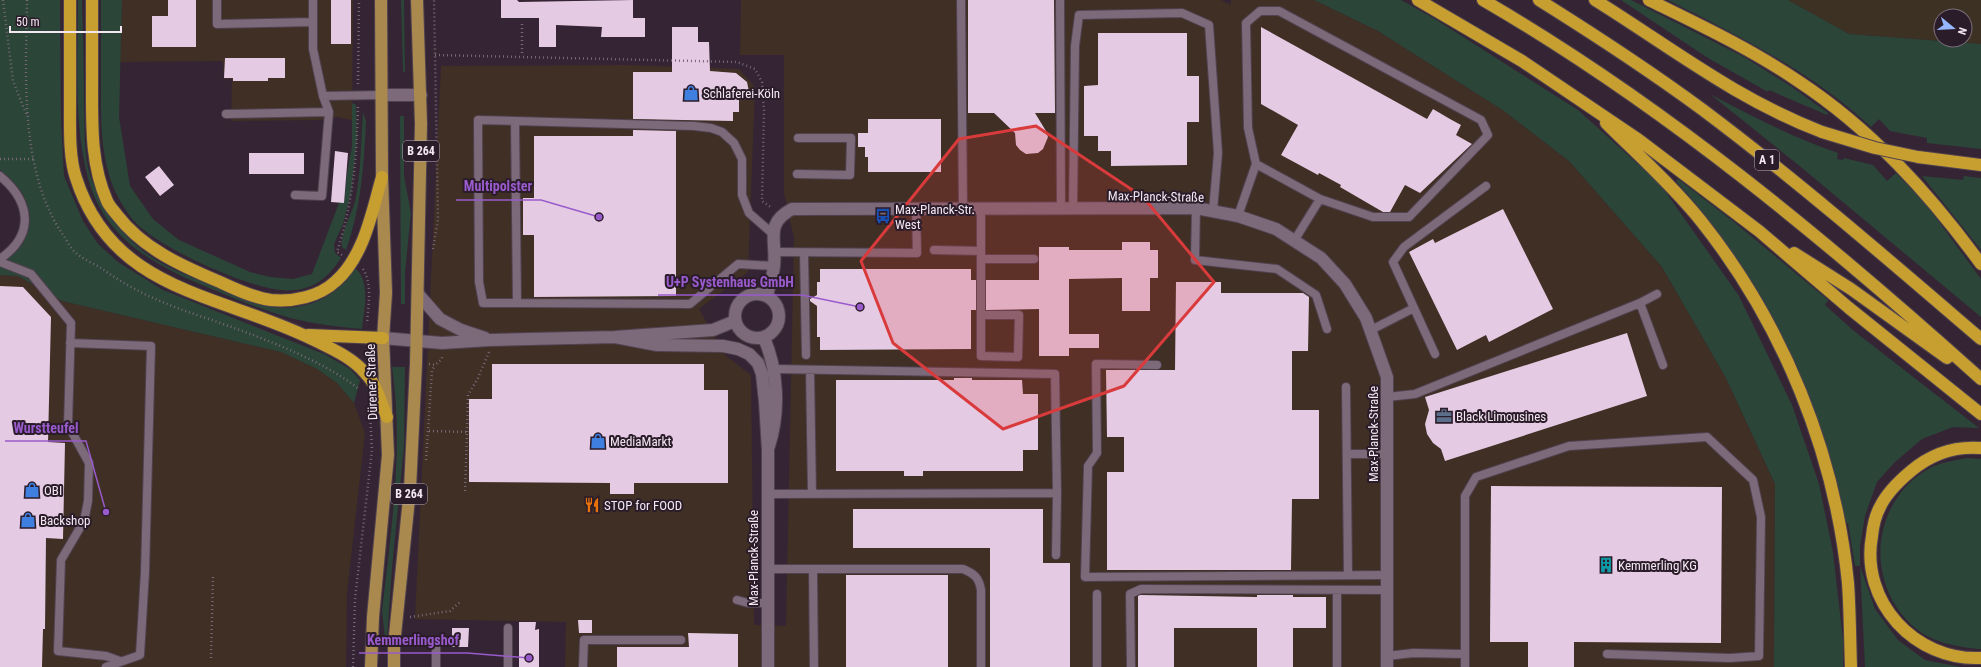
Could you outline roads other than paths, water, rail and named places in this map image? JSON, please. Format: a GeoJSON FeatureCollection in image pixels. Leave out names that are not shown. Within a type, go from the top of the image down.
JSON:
{"type":"FeatureCollection","features":[{"type":"Feature","properties":{"kind":"highway"},"geometry":{"type":"LineString","coordinates":[[70,0],[70,135],[75,176],[86,205],[97,224],[113,245],[141,267],[176,287],[302,334],[351,359],[367,374],[378,393],[387,417]]}},
{"type":"Feature","properties":{"kind":"highway"},"geometry":{"type":"LineString","coordinates":[[92,0],[92,131],[96,170],[107,202],[127,228],[149,246],[178,264],[236,289],[270,300],[298,300],[314,294],[336,281],[352,260],[364,236],[382,177]]}},
{"type":"Feature","properties":{"kind":"highway"},"geometry":{"type":"LineString","coordinates":[[1418,0],[1515,57],[1580,99],[1639,140],[1759,231],[1849,308],[1981,414]]}},
{"type":"Feature","properties":{"kind":"highway","name":"A 1"},"geometry":{"type":"LineString","coordinates":[[1483,0],[1545,37],[1616,84],[1693,139],[1750,183],[1864,276],[1981,381]]}},
{"type":"Feature","properties":{"kind":"highway","name":"A 1"},"geometry":{"type":"LineString","coordinates":[[1539,0],[1642,68],[1702,110],[1767,159],[1981,339]]}},
{"type":"Feature","properties":{"kind":"highway"},"geometry":{"type":"LineString","coordinates":[[1595,0],[1733,90],[1779,114],[1822,132],[1875,148],[1918,157],[1981,165]]}},
{"type":"Feature","properties":{"kind":"highway"},"geometry":{"type":"LineString","coordinates":[[1650,0],[1774,65],[1837,108],[1859,126],[1911,176],[1940,209],[1981,264]]}},
{"type":"Feature","properties":{"kind":"highway"},"geometry":{"type":"LineString","coordinates":[[1580,99],[1663,178],[1700,220],[1738,271],[1780,347],[1815,432],[1832,493],[1848,583],[1851,667]]}},
{"type":"Feature","properties":{"kind":"highway"},"geometry":{"type":"LineString","coordinates":[[1759,231],[1850,289],[1981,381]]}},
{"type":"Feature","properties":{"kind":"highway"},"geometry":{"type":"LineString","coordinates":[[302,334],[383,338]]}},
{"type":"Feature","properties":{"kind":"highway"},"geometry":{"type":"LineString","coordinates":[[1981,448],[1967,447],[1951,449],[1922,462],[1904,476],[1888,493],[1879,508],[1874,521],[1870,546],[1871,570],[1876,588],[1883,603],[1904,630],[1921,643],[1938,652],[1962,657],[1981,658]]}},
{"type":"Feature","properties":{"kind":"main road","name":"Dürener Straße"},"geometry":{"type":"LineString","coordinates":[[371,667],[373,617],[388,455],[383,338],[386,293],[382,177],[381,0]]}},
{"type":"Feature","properties":{"kind":"main road","name":"B 264"},"geometry":{"type":"LineString","coordinates":[[394,667],[394,645],[410,490],[417,342],[421,95],[417,0]]}},
{"type":"Feature","properties":{"kind":"street"},"geometry":{"type":"LineString","coordinates":[[382,94],[421,95]]}},
{"type":"Feature","properties":{"kind":"street","name":"Max-Planck-Straße"},"geometry":{"type":"LineString","coordinates":[[773,234],[775,225],[781,214],[792,208],[1196,208],[1238,216],[1276,230],[1321,258],[1345,284],[1366,318],[1387,377],[1386,661]]}},
{"type":"Feature","properties":{"kind":"street"},"geometry":{"type":"LineString","coordinates":[[767,296],[774,266],[773,234]]}},
{"type":"Feature","properties":{"kind":"street","name":"Max-Planck-Straße"},"geometry":{"type":"LineString","coordinates":[[418,294],[440,318],[461,330],[490,340]]}},
{"type":"Feature","properties":{"kind":"street"},"geometry":{"type":"LineString","coordinates":[[755,294],[767,296],[776,304],[780,317],[773,332],[764,338],[746,336],[735,321],[736,308],[742,299],[755,294]]}},
{"type":"Feature","properties":{"kind":"street","name":"Max-Planck-Straße"},"geometry":{"type":"LineString","coordinates":[[383,338],[442,343],[490,340],[615,337],[713,330],[735,321]]}},
{"type":"Feature","properties":{"kind":"street","name":"Max-Planck-Straße"},"geometry":{"type":"LineString","coordinates":[[615,337],[657,345],[723,346],[738,349],[749,354],[758,363],[762,374],[768,450],[766,494],[768,667]]}},
{"type":"Feature","properties":{"kind":"street","name":"Max-Planck-Straße"},"geometry":{"type":"LineString","coordinates":[[764,338],[775,369],[775,427],[768,450]]}},
{"type":"Feature","properties":{"kind":"lane"},"geometry":{"type":"LineString","coordinates":[[217,0],[217,24],[313,22]]}},
{"type":"Feature","properties":{"kind":"lane"},"geometry":{"type":"LineString","coordinates":[[295,195],[322,196],[329,112],[323,96],[313,49],[313,0]]}},
{"type":"Feature","properties":{"kind":"lane"},"geometry":{"type":"LineString","coordinates":[[961,0],[963,208]]}},
{"type":"Feature","properties":{"kind":"lane"},"geometry":{"type":"LineString","coordinates":[[1060,0],[1061,208]]}},
{"type":"Feature","properties":{"kind":"lane"},"geometry":{"type":"LineString","coordinates":[[1238,216],[1256,164],[1248,128],[1246,23],[1260,11],[1279,11],[1481,120],[1488,135],[1409,217],[1373,217],[1320,199],[1256,164]]}},
{"type":"Feature","properties":{"kind":"lane"},"geometry":{"type":"LineString","coordinates":[[1073,208],[1075,46],[1079,15],[1182,13],[1209,25],[1218,153],[1213,211]]}},
{"type":"Feature","properties":{"kind":"lane"},"geometry":{"type":"LineString","coordinates":[[323,96],[382,94]]}},
{"type":"Feature","properties":{"kind":"lane"},"geometry":{"type":"LineString","coordinates":[[226,114],[329,112]]}},
{"type":"Feature","properties":{"kind":"lane"},"geometry":{"type":"LineString","coordinates":[[773,234],[749,213],[742,195],[742,158],[734,143],[722,132],[711,128],[694,126],[478,120],[479,282],[483,303],[690,304],[738,264],[774,266]]}},
{"type":"Feature","properties":{"kind":"lane"},"geometry":{"type":"LineString","coordinates":[[515,121],[517,303]]}},
{"type":"Feature","properties":{"kind":"lane"},"geometry":{"type":"LineString","coordinates":[[797,174],[850,175],[851,138],[798,138]]}},
{"type":"Feature","properties":{"kind":"lane"},"geometry":{"type":"LineString","coordinates":[[0,176],[20,197],[25,221],[20,239],[0,258]]}},
{"type":"Feature","properties":{"kind":"lane"},"geometry":{"type":"LineString","coordinates":[[1436,354],[1393,262],[1404,247],[1486,186]]}},
{"type":"Feature","properties":{"kind":"lane"},"geometry":{"type":"LineString","coordinates":[[1294,241],[1320,199]]}},
{"type":"Feature","properties":{"kind":"lane"},"geometry":{"type":"LineString","coordinates":[[774,252],[917,253],[916,208]]}},
{"type":"Feature","properties":{"kind":"lane"},"geometry":{"type":"LineString","coordinates":[[981,208],[981,255],[981,314],[981,356],[1018,357],[1019,315],[981,314]]}},
{"type":"Feature","properties":{"kind":"lane"},"geometry":{"type":"LineString","coordinates":[[1196,208],[1195,260],[1277,269],[1316,295],[1327,329]]}},
{"type":"Feature","properties":{"kind":"lane"},"geometry":{"type":"LineString","coordinates":[[934,250],[1034,259]]}},
{"type":"Feature","properties":{"kind":"lane"},"geometry":{"type":"LineString","coordinates":[[804,253],[806,355]]}},
{"type":"Feature","properties":{"kind":"lane"},"geometry":{"type":"LineString","coordinates":[[0,262],[32,274],[71,323],[68,425],[89,463],[88,501],[84,521],[61,560],[58,651],[106,656],[120,661]]}},
{"type":"Feature","properties":{"kind":"lane"},"geometry":{"type":"LineString","coordinates":[[1387,397],[1415,394],[1640,303],[1657,294]]}},
{"type":"Feature","properties":{"kind":"lane"},"geometry":{"type":"LineString","coordinates":[[1640,303],[1663,365]]}},
{"type":"Feature","properties":{"kind":"lane"},"geometry":{"type":"LineString","coordinates":[[1371,330],[1414,308]]}},
{"type":"Feature","properties":{"kind":"lane"},"geometry":{"type":"LineString","coordinates":[[70,343],[151,346],[145,572],[140,655],[106,667]]}},
{"type":"Feature","properties":{"kind":"lane"},"geometry":{"type":"LineString","coordinates":[[1156,365],[1096,364],[1097,453],[1088,466],[1085,577],[1387,575]]}},
{"type":"Feature","properties":{"kind":"lane"},"geometry":{"type":"LineString","coordinates":[[775,369],[1055,374],[1056,555]]}},
{"type":"Feature","properties":{"kind":"lane"},"geometry":{"type":"LineString","coordinates":[[810,370],[812,494]]}},
{"type":"Feature","properties":{"kind":"lane"},"geometry":{"type":"LineString","coordinates":[[1346,387],[1348,575]]}},
{"type":"Feature","properties":{"kind":"lane"},"geometry":{"type":"LineString","coordinates":[[1465,667],[1465,496],[1476,477],[1569,446],[1707,437],[1753,480],[1761,517],[1759,656],[1730,658],[1608,654]]}},
{"type":"Feature","properties":{"kind":"lane"},"geometry":{"type":"LineString","coordinates":[[1347,454],[1387,454]]}},
{"type":"Feature","properties":{"kind":"lane"},"geometry":{"type":"LineString","coordinates":[[766,494],[1056,493]]}},
{"type":"Feature","properties":{"kind":"lane"},"geometry":{"type":"LineString","coordinates":[[768,570],[964,569],[974,574],[979,580],[981,590],[982,667]]}},
{"type":"Feature","properties":{"kind":"lane"},"geometry":{"type":"LineString","coordinates":[[813,570],[814,667]]}},
{"type":"Feature","properties":{"kind":"lane"},"geometry":{"type":"LineString","coordinates":[[1131,667],[1130,594],[1141,589],[1387,590]]}},
{"type":"Feature","properties":{"kind":"lane"},"geometry":{"type":"LineString","coordinates":[[1337,590],[1337,667]]}},
{"type":"Feature","properties":{"kind":"lane"},"geometry":{"type":"LineString","coordinates":[[1097,594],[1097,667]]}},
{"type":"Feature","properties":{"kind":"lane"},"geometry":{"type":"LineString","coordinates":[[737,600],[748,603],[768,603]]}},
{"type":"Feature","properties":{"kind":"lane"},"geometry":{"type":"LineString","coordinates":[[508,628],[508,667]]}},
{"type":"Feature","properties":{"kind":"lane"},"geometry":{"type":"LineString","coordinates":[[583,667],[584,640],[681,640]]}},
{"type":"Feature","properties":{"kind":"lane"},"geometry":{"type":"LineString","coordinates":[[436,647],[436,667]]}},
{"type":"Feature","properties":{"kind":"lane"},"geometry":{"type":"LineString","coordinates":[[1386,661],[1413,653],[1465,654]]}},
{"type":"Feature","properties":{"kind":"place","name":"Schlaferei-Köln"},"geometry":{"type":"Point","coordinates":[691,93]}},
{"type":"Feature","properties":{"kind":"place","name":"Max-Planck-Str. West"},"geometry":{"type":"Point","coordinates":[883,216]}},
{"type":"Feature","properties":{"kind":"place","name":"Multipolster"},"geometry":{"type":"Point","coordinates":[599,217]}},
{"type":"Feature","properties":{"kind":"place","name":"U+P Systenhaus GmbH"},"geometry":{"type":"Point","coordinates":[860,307]}},
{"type":"Feature","properties":{"kind":"place","name":"Black Limousines"},"geometry":{"type":"Point","coordinates":[1444,416]}},
{"type":"Feature","properties":{"kind":"place","name":"MediaMarkt"},"geometry":{"type":"Point","coordinates":[598,441]}},
{"type":"Feature","properties":{"kind":"place","name":"OBI"},"geometry":{"type":"Point","coordinates":[32,490]}},
{"type":"Feature","properties":{"kind":"place","name":"STOP for FOOD"},"geometry":{"type":"Point","coordinates":[592,505]}},
{"type":"Feature","properties":{"kind":"place","name":"Wurstteufel"},"geometry":{"type":"Point","coordinates":[106,512]}},
{"type":"Feature","properties":{"kind":"place","name":"Backshop"},"geometry":{"type":"Point","coordinates":[28,520]}},
{"type":"Feature","properties":{"kind":"place","name":"Kemmerling KG"},"geometry":{"type":"Point","coordinates":[1606,565]}},
{"type":"Feature","properties":{"kind":"place","name":"Kemmerlingshof"},"geometry":{"type":"Point","coordinates":[529,658]}}]}
